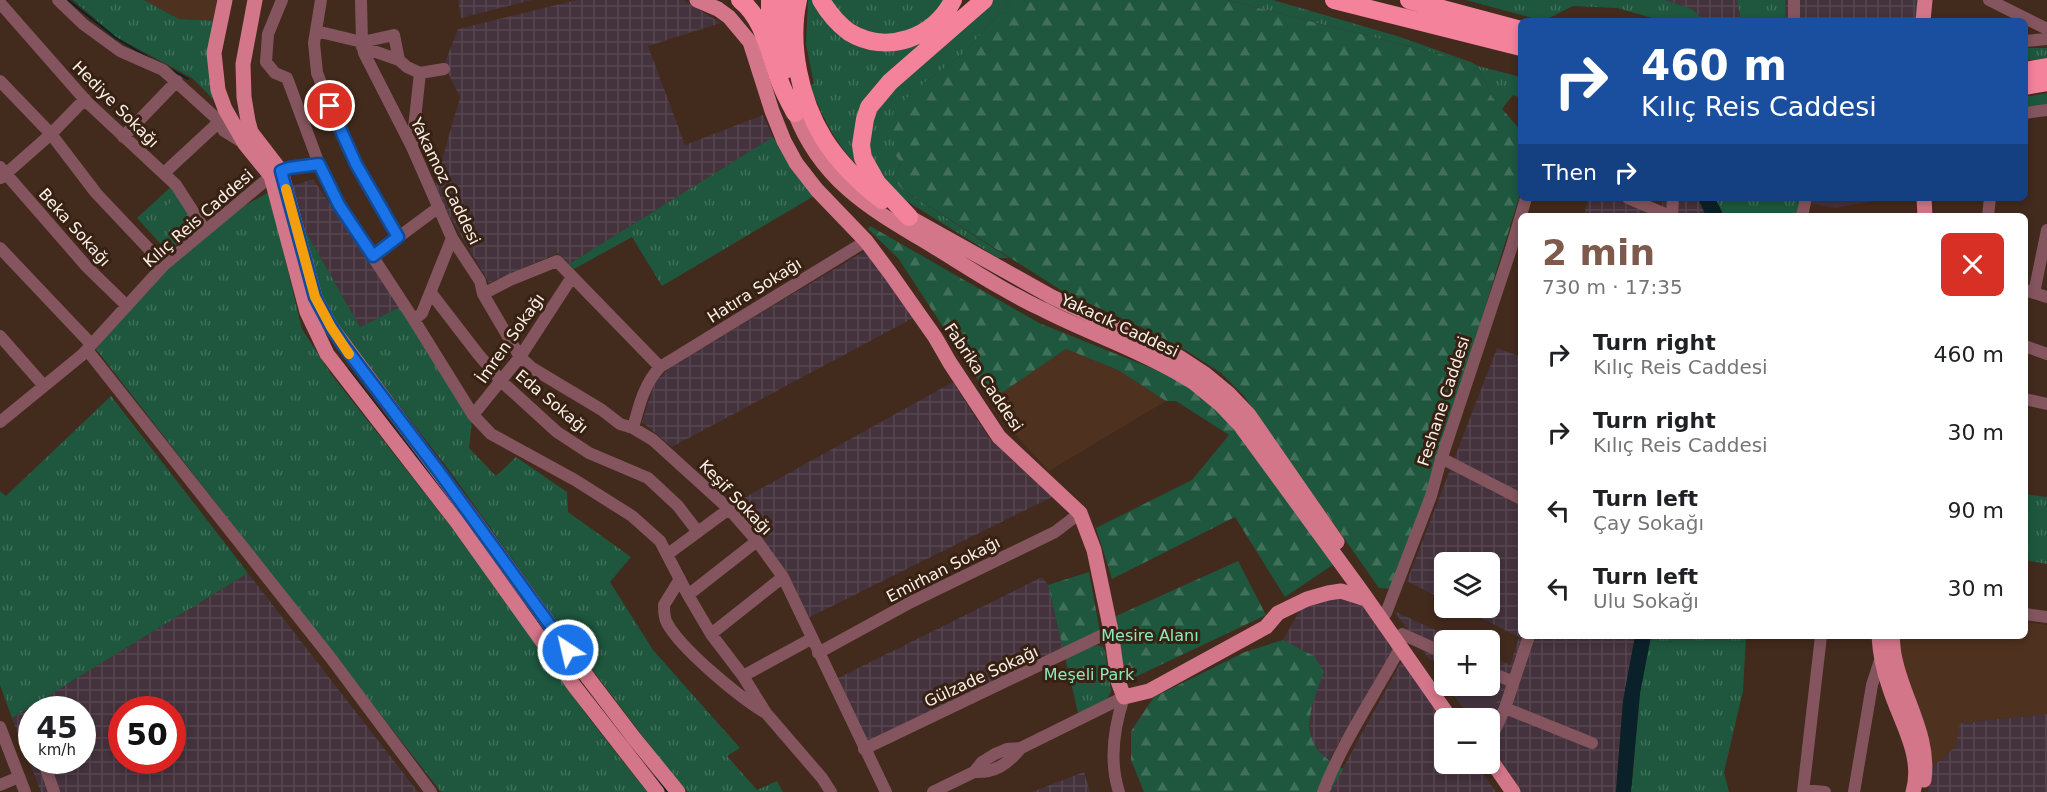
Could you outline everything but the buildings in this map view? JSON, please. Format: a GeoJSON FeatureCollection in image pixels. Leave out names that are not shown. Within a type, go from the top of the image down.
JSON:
{"type":"FeatureCollection","features":[{"type":"Feature","properties":{"kind":"highway"},"geometry":{"type":"LineString","coordinates":[[740,0],[758,22],[772,55],[778,78],[795,113]]}},
{"type":"Feature","properties":{"kind":"highway"},"geometry":{"type":"LineString","coordinates":[[770,0],[769,26],[772,55]]}},
{"type":"Feature","properties":{"kind":"highway","name":"Yakacık Caddesi"},"geometry":{"type":"LineString","coordinates":[[784,0],[781,22],[782,41],[787,80],[795,113]]}},
{"type":"Feature","properties":{"kind":"highway","name":"Yakacık Caddesi"},"geometry":{"type":"LineString","coordinates":[[798,0],[796,54],[802,84],[816,124],[832,151],[851,173],[878,197],[909,217]]}},
{"type":"Feature","properties":{"kind":"highway"},"geometry":{"type":"LineString","coordinates":[[821,0],[828,12],[849,32],[876,42],[889,43],[926,32],[941,19],[953,0]]}},
{"type":"Feature","properties":{"kind":"highway"},"geometry":{"type":"LineString","coordinates":[[909,217],[877,183],[863,158],[861,146],[867,113],[890,82],[984,0]]}},
{"type":"Feature","properties":{"kind":"highway"},"geometry":{"type":"LineString","coordinates":[[1409,0],[1518,29]]}},
{"type":"Feature","properties":{"kind":"highway"},"geometry":{"type":"LineString","coordinates":[[1335,1],[1518,46]]}},
{"type":"Feature","properties":{"kind":"highway"},"geometry":{"type":"LineString","coordinates":[[2028,70],[2047,67]]}},
{"type":"Feature","properties":{"kind":"highway"},"geometry":{"type":"LineString","coordinates":[[2028,85],[2047,82]]}},
{"type":"Feature","properties":{"kind":"main road"},"geometry":{"type":"LineString","coordinates":[[225,0],[214,53],[218,90],[245,144],[276,174],[307,312],[327,354],[457,522],[575,687],[657,792]]}},
{"type":"Feature","properties":{"kind":"main road"},"geometry":{"type":"LineString","coordinates":[[255,0],[243,64],[244,97],[251,132],[276,174],[315,297],[331,327],[472,516],[589,679],[678,792]]}},
{"type":"Feature","properties":{"kind":"main road"},"geometry":{"type":"LineString","coordinates":[[697,0],[718,9],[729,17],[750,42],[784,141],[801,171],[817,190]]}},
{"type":"Feature","properties":{"kind":"main road"},"geometry":{"type":"LineString","coordinates":[[795,113],[797,142],[802,162],[817,190]]}},
{"type":"Feature","properties":{"kind":"main road","name":"Yakacık Caddesi"},"geometry":{"type":"LineString","coordinates":[[795,113],[807,140],[825,167],[864,204],[1036,307],[1176,372],[1193,382],[1221,405],[1240,425],[1366,599],[1453,708]]}},
{"type":"Feature","properties":{"kind":"main road","name":"Fabrika Caddesi"},"geometry":{"type":"LineString","coordinates":[[817,190],[866,241],[890,273],[935,337],[999,437],[1080,513],[1094,550],[1111,631],[1118,681],[1124,697]]}},
{"type":"Feature","properties":{"kind":"main road","name":"Yakacık Caddesi"},"geometry":{"type":"LineString","coordinates":[[909,217],[1052,297],[1179,357],[1224,389],[1240,404],[1259,429],[1386,613],[1444,708]]}},
{"type":"Feature","properties":{"kind":"main road"},"geometry":{"type":"LineString","coordinates":[[1124,697],[1145,683],[1248,627],[1307,599],[1328,592],[1341,591],[1366,599]]}},
{"type":"Feature","properties":{"kind":"main road"},"geometry":{"type":"LineString","coordinates":[[1879,639],[1881,657],[1889,688],[1921,766],[1913,792]]}},
{"type":"Feature","properties":{"kind":"main road"},"geometry":{"type":"LineString","coordinates":[[1893,639],[1894,658],[1921,735],[1922,792]]}},
{"type":"Feature","properties":{"kind":"main road"},"geometry":{"type":"LineString","coordinates":[[1500,773],[1513,792]]}},
{"type":"Feature","properties":{"kind":"main road"},"geometry":{"type":"LineString","coordinates":[[1489,774],[1502,792]]}},
{"type":"Feature","properties":{"kind":"street"},"geometry":{"type":"LineString","coordinates":[[58,0],[83,24],[120,51],[163,70],[177,81],[224,131],[245,144]]}},
{"type":"Feature","properties":{"kind":"street"},"geometry":{"type":"LineString","coordinates":[[282,0],[267,34],[266,62],[275,73],[287,78],[319,164],[339,205],[473,415],[491,434],[575,480],[632,516],[660,541],[711,634],[743,676],[766,713],[822,778],[831,792]]}},
{"type":"Feature","properties":{"kind":"street"},"geometry":{"type":"LineString","coordinates":[[321,0],[316,31],[315,62],[324,91],[352,158],[398,237]]}},
{"type":"Feature","properties":{"kind":"street","name":"Yakamoz Caddesi"},"geometry":{"type":"LineString","coordinates":[[361,0],[362,44],[412,147],[452,238],[480,281],[483,294]]}},
{"type":"Feature","properties":{"kind":"street"},"geometry":{"type":"LineString","coordinates":[[1794,0],[1794,18]]}},
{"type":"Feature","properties":{"kind":"street"},"geometry":{"type":"LineString","coordinates":[[1989,0],[2025,18]]}},
{"type":"Feature","properties":{"kind":"street","name":"Hediye Sokağı"},"geometry":{"type":"LineString","coordinates":[[0,3],[85,99],[176,185],[205,230]]}},
{"type":"Feature","properties":{"kind":"street"},"geometry":{"type":"LineString","coordinates":[[2028,20],[2047,29]]}},
{"type":"Feature","properties":{"kind":"street"},"geometry":{"type":"LineString","coordinates":[[316,31],[362,44],[399,60],[420,73],[444,69]]}},
{"type":"Feature","properties":{"kind":"street"},"geometry":{"type":"LineString","coordinates":[[362,44],[394,35],[399,60]]}},
{"type":"Feature","properties":{"kind":"street"},"geometry":{"type":"LineString","coordinates":[[2028,41],[2047,39]]}},
{"type":"Feature","properties":{"kind":"street"},"geometry":{"type":"LineString","coordinates":[[412,147],[420,73]]}},
{"type":"Feature","properties":{"kind":"street"},"geometry":{"type":"LineString","coordinates":[[0,81],[51,134],[96,193],[164,266]]}},
{"type":"Feature","properties":{"kind":"street"},"geometry":{"type":"LineString","coordinates":[[123,137],[177,81]]}},
{"type":"Feature","properties":{"kind":"street"},"geometry":{"type":"LineString","coordinates":[[2,174],[51,134],[85,99]]}},
{"type":"Feature","properties":{"kind":"street"},"geometry":{"type":"LineString","coordinates":[[2028,113],[2047,110]]}},
{"type":"Feature","properties":{"kind":"street"},"geometry":{"type":"LineString","coordinates":[[164,173],[218,123]]}},
{"type":"Feature","properties":{"kind":"street","name":"Kılıç Reis Caddesi"},"geometry":{"type":"LineString","coordinates":[[1,419],[89,347],[164,266],[205,230],[276,174],[289,168],[319,164]]}},
{"type":"Feature","properties":{"kind":"street","name":"Beka Sokağı"},"geometry":{"type":"LineString","coordinates":[[2,174],[87,267],[127,306]]}},
{"type":"Feature","properties":{"kind":"street"},"geometry":{"type":"LineString","coordinates":[[1635,201],[1664,213]]}},
{"type":"Feature","properties":{"kind":"street"},"geometry":{"type":"LineString","coordinates":[[373,256],[439,207]]}},
{"type":"Feature","properties":{"kind":"street","name":"Feshane Caddesi"},"geometry":{"type":"LineString","coordinates":[[1386,613],[1431,496],[1441,458],[1518,225]]}},
{"type":"Feature","properties":{"kind":"street"},"geometry":{"type":"LineString","coordinates":[[2047,234],[2030,291],[2047,297]]}},
{"type":"Feature","properties":{"kind":"street"},"geometry":{"type":"LineString","coordinates":[[414,320],[422,313],[452,238]]}},
{"type":"Feature","properties":{"kind":"street","name":"Hatıra Sokağı"},"geometry":{"type":"LineString","coordinates":[[660,367],[866,241]]}},
{"type":"Feature","properties":{"kind":"street"},"geometry":{"type":"LineString","coordinates":[[0,248],[89,347],[330,657],[431,792]]}},
{"type":"Feature","properties":{"kind":"street"},"geometry":{"type":"LineString","coordinates":[[483,294],[557,261],[660,367],[642,396],[633,428]]}},
{"type":"Feature","properties":{"kind":"street","name":"İmren Sokağı"},"geometry":{"type":"LineString","coordinates":[[473,415],[520,357],[572,277]]}},
{"type":"Feature","properties":{"kind":"street","name":"Eda Sokağı"},"geometry":{"type":"LineString","coordinates":[[431,293],[502,382],[557,432],[589,453],[648,478],[678,506],[698,532]]}},
{"type":"Feature","properties":{"kind":"street","name":"Keşif Sokağı"},"geometry":{"type":"LineString","coordinates":[[483,294],[520,357],[532,368],[602,410],[620,424],[633,428],[653,440],[729,509],[757,541],[783,577],[885,792]]}},
{"type":"Feature","properties":{"kind":"street"},"geometry":{"type":"LineString","coordinates":[[0,336],[44,386]]}},
{"type":"Feature","properties":{"kind":"street"},"geometry":{"type":"LineString","coordinates":[[2028,347],[2047,354]]}},
{"type":"Feature","properties":{"kind":"street"},"geometry":{"type":"LineString","coordinates":[[2028,400],[2047,404]]}},
{"type":"Feature","properties":{"kind":"street"},"geometry":{"type":"LineString","coordinates":[[1441,458],[1518,497]]}},
{"type":"Feature","properties":{"kind":"street"},"geometry":{"type":"LineString","coordinates":[[668,554],[729,509]]}},
{"type":"Feature","properties":{"kind":"street","name":"Emirhan Sokağı"},"geometry":{"type":"LineString","coordinates":[[818,653],[911,603],[1055,532],[1080,513]]}},
{"type":"Feature","properties":{"kind":"street"},"geometry":{"type":"LineString","coordinates":[[688,595],[757,541]]}},
{"type":"Feature","properties":{"kind":"street"},"geometry":{"type":"LineString","coordinates":[[711,634],[783,577]]}},
{"type":"Feature","properties":{"kind":"street"},"geometry":{"type":"LineString","coordinates":[[680,579],[664,605],[666,621],[681,642],[744,700],[766,713]]}},
{"type":"Feature","properties":{"kind":"street"},"geometry":{"type":"LineString","coordinates":[[2028,614],[2047,617]]}},
{"type":"Feature","properties":{"kind":"street","name":"Gülzade Sokağı"},"geometry":{"type":"LineString","coordinates":[[864,749],[1111,631]]}},
{"type":"Feature","properties":{"kind":"street"},"geometry":{"type":"LineString","coordinates":[[743,676],[811,639]]}},
{"type":"Feature","properties":{"kind":"street"},"geometry":{"type":"LineString","coordinates":[[1500,719],[1528,639]]}},
{"type":"Feature","properties":{"kind":"street"},"geometry":{"type":"LineString","coordinates":[[1821,639],[1804,791],[1825,792]]}},
{"type":"Feature","properties":{"kind":"street"},"geometry":{"type":"LineString","coordinates":[[1323,792],[1333,767],[1401,641],[1434,649]]}},
{"type":"Feature","properties":{"kind":"street"},"geometry":{"type":"LineString","coordinates":[[1854,792],[1872,685],[1881,657]]}},
{"type":"Feature","properties":{"kind":"street"},"geometry":{"type":"LineString","coordinates":[[1500,676],[1513,682]]}},
{"type":"Feature","properties":{"kind":"street"},"geometry":{"type":"LineString","coordinates":[[1872,685],[1889,688]]}},
{"type":"Feature","properties":{"kind":"street"},"geometry":{"type":"LineString","coordinates":[[933,792],[974,772],[982,762],[995,754],[1007,749],[1022,748],[1124,697]]}},
{"type":"Feature","properties":{"kind":"street"},"geometry":{"type":"LineString","coordinates":[[1119,792],[1114,776],[1114,745],[1124,697]]}},
{"type":"Feature","properties":{"kind":"street"},"geometry":{"type":"LineString","coordinates":[[1505,708],[1592,743]]}},
{"type":"Feature","properties":{"kind":"street"},"geometry":{"type":"LineString","coordinates":[[0,727],[25,792]]}},
{"type":"Feature","properties":{"kind":"street"},"geometry":{"type":"LineString","coordinates":[[48,774],[54,792]]}},
{"type":"Feature","properties":{"kind":"street"},"geometry":{"type":"LineString","coordinates":[[0,784],[19,777]]}},
{"type":"Feature","properties":{"kind":"shaded area"},"geometry":{"type":"Polygon","coordinates":[[[144,0],[220,0],[217,21],[179,19],[144,0]]]}},
{"type":"Feature","properties":{"kind":"shaded area"},"geometry":{"type":"Polygon","coordinates":[[[458,0],[532,0],[461,18],[458,0]]]}},
{"type":"Feature","properties":{"kind":"shaded area"},"geometry":{"type":"Polygon","coordinates":[[[577,0],[683,0],[721,23],[648,46],[685,145],[763,115],[773,137],[569,264],[558,253],[489,283],[450,217],[435,184],[460,97],[444,65],[458,29],[577,0]]]}},
{"type":"Feature","properties":{"kind":"shaded area"},"geometry":{"type":"Polygon","coordinates":[[[1665,0],[1737,0],[1740,18],[1702,18],[1692,9],[1665,0]]]}},
{"type":"Feature","properties":{"kind":"shaded area"},"geometry":{"type":"Polygon","coordinates":[[[1785,0],[1920,0],[1917,18],[1786,18],[1785,0]]]}},
{"type":"Feature","properties":{"kind":"shaded area"},"geometry":{"type":"Polygon","coordinates":[[[313,179],[400,307],[360,327],[302,225],[292,186],[313,179]]]}},
{"type":"Feature","properties":{"kind":"shaded area"},"geometry":{"type":"Polygon","coordinates":[[[1587,201],[1634,201],[1661,212],[1663,201],[1699,201],[1705,213],[1585,213],[1587,201]]]}},
{"type":"Feature","properties":{"kind":"shaded area"},"geometry":{"type":"Polygon","coordinates":[[[1812,201],[1874,201],[1835,208],[1812,204],[1812,201]]]}},
{"type":"Feature","properties":{"kind":"shaded area"},"geometry":{"type":"Polygon","coordinates":[[[865,251],[913,318],[672,447],[642,422],[655,382],[672,366],[865,251]]]}},
{"type":"Feature","properties":{"kind":"shaded area"},"geometry":{"type":"Polygon","coordinates":[[[1497,348],[1518,356],[1518,636],[1481,618],[1500,618],[1500,552],[1434,552],[1434,595],[1407,581],[1497,348]]]}},
{"type":"Feature","properties":{"kind":"shaded area"},"geometry":{"type":"Polygon","coordinates":[[[1066,349],[1118,370],[1166,401],[1049,471],[1001,419],[994,410],[991,400],[1066,349]]]}},
{"type":"Feature","properties":{"kind":"shaded area"},"geometry":{"type":"Polygon","coordinates":[[[953,382],[989,438],[1052,497],[808,618],[792,582],[733,504],[953,382]]]}},
{"type":"Feature","properties":{"kind":"shaded area"},"geometry":{"type":"Polygon","coordinates":[[[248,573],[418,792],[41,792],[34,774],[96,774],[96,696],[48,696],[248,573]]]}},
{"type":"Feature","properties":{"kind":"shaded area"},"geometry":{"type":"Polygon","coordinates":[[[1042,577],[1048,585],[1063,649],[867,742],[836,679],[1042,577]]]}},
{"type":"Feature","properties":{"kind":"shaded area"},"geometry":{"type":"Polygon","coordinates":[[[1328,597],[1352,599],[1367,609],[1393,649],[1328,762],[1311,740],[1309,716],[1313,700],[1314,656],[1283,640],[1300,610],[1328,597]]]}},
{"type":"Feature","properties":{"kind":"shaded area"},"geometry":{"type":"Polygon","coordinates":[[[1394,611],[1435,630],[1434,661],[1429,659],[1394,611]]]}},
{"type":"Feature","properties":{"kind":"shaded area"},"geometry":{"type":"Polygon","coordinates":[[[2028,622],[2047,625],[2047,714],[1960,723],[1955,747],[1933,766],[1930,746],[1900,654],[1899,639],[2028,639],[2028,622]]]}},
{"type":"Feature","properties":{"kind":"shaded area"},"geometry":{"type":"Polygon","coordinates":[[[1518,639],[1634,639],[1623,701],[1616,792],[1520,792],[1500,762],[1500,708],[1495,708],[1502,686],[1500,685],[1500,660],[1510,665],[1518,639]]]}},
{"type":"Feature","properties":{"kind":"shaded area"},"geometry":{"type":"Polygon","coordinates":[[[1402,660],[1436,708],[1434,708],[1434,774],[1483,774],[1496,792],[1330,792],[1402,660]]]}},
{"type":"Feature","properties":{"kind":"shaded area"},"geometry":{"type":"Polygon","coordinates":[[[1454,696],[1500,696],[1495,708],[1463,708],[1454,696]]]}},
{"type":"Feature","properties":{"kind":"shaded area"},"geometry":{"type":"Polygon","coordinates":[[[18,714],[18,733],[12,718],[18,714]]]}},
{"type":"Feature","properties":{"kind":"shaded area"},"geometry":{"type":"Polygon","coordinates":[[[2047,714],[2047,792],[1928,792],[1933,766],[1955,747],[1959,723],[2047,714]]]}},
{"type":"Feature","properties":{"kind":"shaded area"},"geometry":{"type":"Polygon","coordinates":[[[1084,772],[1090,792],[1032,792],[1084,772]]]}},
{"type":"Feature","properties":{"kind":"green space"},"geometry":{"type":"Polygon","coordinates":[[[73,0],[144,0],[179,19],[217,21],[215,101],[192,78],[116,37],[73,0]]]}},
{"type":"Feature","properties":{"kind":"green space"},"geometry":{"type":"Polygon","coordinates":[[[808,0],[819,0],[851,35],[931,36],[868,97],[862,170],[831,131],[810,85],[814,84],[806,44],[808,0]]]}},
{"type":"Feature","properties":{"kind":"green space"},"geometry":{"type":"Polygon","coordinates":[[[830,0],[947,0],[933,20],[897,35],[879,34],[863,29],[838,11],[830,0]]]}},
{"type":"Feature","properties":{"kind":"green space"},"geometry":{"type":"Polygon","coordinates":[[[992,0],[1011,0],[964,53],[923,84],[895,143],[896,156],[901,163],[893,178],[903,190],[1009,258],[998,258],[889,190],[870,160],[868,129],[881,100],[992,0]]]}},
{"type":"Feature","properties":{"kind":"green space"},"geometry":{"type":"Polygon","coordinates":[[[1011,0],[1227,0],[1471,62],[1478,66],[1492,97],[1518,127],[1518,201],[1451,429],[1392,589],[1379,588],[1244,396],[1221,373],[1187,351],[1143,328],[1064,292],[903,190],[893,178],[901,163],[896,156],[891,120],[895,108],[964,53],[1011,0]]]}},
{"type":"Feature","properties":{"kind":"green space"},"geometry":{"type":"Polygon","coordinates":[[[1227,0],[1273,0],[1397,36],[1471,62],[1227,0]]]}},
{"type":"Feature","properties":{"kind":"green space"},"geometry":{"type":"Polygon","coordinates":[[[1466,0],[1665,0],[1692,9],[1702,18],[1652,18],[1617,8],[1573,6],[1549,18],[1532,18],[1466,0]]]}},
{"type":"Feature","properties":{"kind":"green space"},"geometry":{"type":"Polygon","coordinates":[[[1737,0],[1785,0],[1786,18],[1740,18],[1737,0]]]}},
{"type":"Feature","properties":{"kind":"green space"},"geometry":{"type":"Polygon","coordinates":[[[2028,48],[2047,48],[2047,58],[2028,61],[2028,48]]]}},
{"type":"Feature","properties":{"kind":"green space"},"geometry":{"type":"Polygon","coordinates":[[[1478,66],[1518,76],[1518,97],[1513,95],[1501,110],[1492,97],[1478,66]]]}},
{"type":"Feature","properties":{"kind":"green space"},"geometry":{"type":"Polygon","coordinates":[[[2047,93],[2047,105],[2028,107],[2028,96],[2047,93]]]}},
{"type":"Feature","properties":{"kind":"green space"},"geometry":{"type":"Polygon","coordinates":[[[773,137],[814,196],[662,286],[632,237],[574,269],[569,264],[773,137]]]}},
{"type":"Feature","properties":{"kind":"green space"},"geometry":{"type":"Polygon","coordinates":[[[172,186],[190,215],[191,232],[168,252],[137,218],[172,186]]]}},
{"type":"Feature","properties":{"kind":"green space"},"geometry":{"type":"Polygon","coordinates":[[[269,192],[302,329],[331,374],[453,529],[588,717],[647,792],[441,792],[96,349],[165,268],[237,210],[269,192]]]}},
{"type":"Feature","properties":{"kind":"green space"},"geometry":{"type":"Polygon","coordinates":[[[174,200],[189,220],[176,230],[161,210],[174,200]]]}},
{"type":"Feature","properties":{"kind":"green space"},"geometry":{"type":"Polygon","coordinates":[[[1716,201],[1802,201],[1800,213],[1722,213],[1716,201]]]}},
{"type":"Feature","properties":{"kind":"green space"},"geometry":{"type":"Polygon","coordinates":[[[302,225],[360,327],[400,307],[472,419],[469,448],[496,476],[516,457],[567,492],[568,512],[631,557],[610,582],[653,650],[740,748],[727,756],[757,790],[777,781],[783,792],[688,792],[670,772],[572,643],[452,474],[324,308],[302,225]]]}},
{"type":"Feature","properties":{"kind":"green space"},"geometry":{"type":"Polygon","coordinates":[[[870,226],[1039,323],[1161,372],[1200,393],[1229,419],[1334,564],[1285,597],[1235,517],[1112,579],[1096,528],[1192,480],[1229,435],[1176,401],[1166,401],[1118,370],[1066,349],[991,400],[898,258],[868,229],[870,226]]]}},
{"type":"Feature","properties":{"kind":"green space"},"geometry":{"type":"Polygon","coordinates":[[[111,396],[248,573],[48,696],[18,696],[18,714],[12,718],[0,685],[0,491],[6,496],[111,396]]]}},
{"type":"Feature","properties":{"kind":"green space"},"geometry":{"type":"Polygon","coordinates":[[[2028,494],[2047,497],[2047,564],[2028,561],[2028,494]]]}},
{"type":"Feature","properties":{"kind":"green space","name":"Mesire Alanı"},"geometry":{"type":"Polygon","coordinates":[[[1238,561],[1266,615],[1131,679],[1122,671],[1116,616],[1238,561]]]}},
{"type":"Feature","properties":{"kind":"green space"},"geometry":{"type":"Polygon","coordinates":[[[1089,572],[1100,632],[1063,649],[1048,585],[1089,572]]]}},
{"type":"Feature","properties":{"kind":"green space"},"geometry":{"type":"Polygon","coordinates":[[[1650,639],[1746,639],[1743,691],[1724,772],[1729,792],[1631,792],[1640,693],[1650,639]]]}},
{"type":"Feature","properties":{"kind":"green space"},"geometry":{"type":"Polygon","coordinates":[[[1283,640],[1314,656],[1324,672],[1313,701],[1309,727],[1318,749],[1343,769],[1330,792],[1144,792],[1131,760],[1131,731],[1154,697],[1245,652],[1283,640]]]}},
{"type":"Feature","properties":{"kind":"green space","name":"Meşeli Park"},"geometry":{"type":"Polygon","coordinates":[[[1097,645],[1103,647],[1105,651],[1111,691],[1107,700],[1078,713],[1065,657],[1097,645]]]}},
{"type":"Feature","properties":{"kind":"water"},"geometry":{"type":"Polygon","coordinates":[[[1699,201],[1716,201],[1722,213],[1705,213],[1699,201]]]}},
{"type":"Feature","properties":{"kind":"water"},"geometry":{"type":"Polygon","coordinates":[[[1634,639],[1650,639],[1640,693],[1631,792],[1616,792],[1623,701],[1634,639]]]}},
{"type":"Feature","properties":{"kind":"waterway"},"geometry":{"type":"LineString","coordinates":[[68,0],[116,38],[151,59]]}},
{"type":"Feature","properties":{"kind":"waterway"},"geometry":{"type":"LineString","coordinates":[[172,70],[188,79]]}},
{"type":"Feature","properties":{"kind":"waterway"},"geometry":{"type":"LineString","coordinates":[[348,369],[460,514]]}},
{"type":"Feature","properties":{"kind":"waterway"},"geometry":{"type":"LineString","coordinates":[[527,607],[546,634]]}},
{"type":"Feature","properties":{"kind":"waterway"},"geometry":{"type":"LineString","coordinates":[[654,777],[668,792]]}},
{"type":"Feature","properties":{"kind":"slow traffic"},"geometry":{"type":"LineString","coordinates":[[286,189],[315,297],[349,354]]}},
{"type":"Feature","properties":{"kind":"route"},"geometry":{"type":"LineString","coordinates":[[330,106],[349,151],[398,237],[373,256],[339,205],[319,164],[281,171],[315,297],[344,346],[440,473],[568,650]]}}]}
